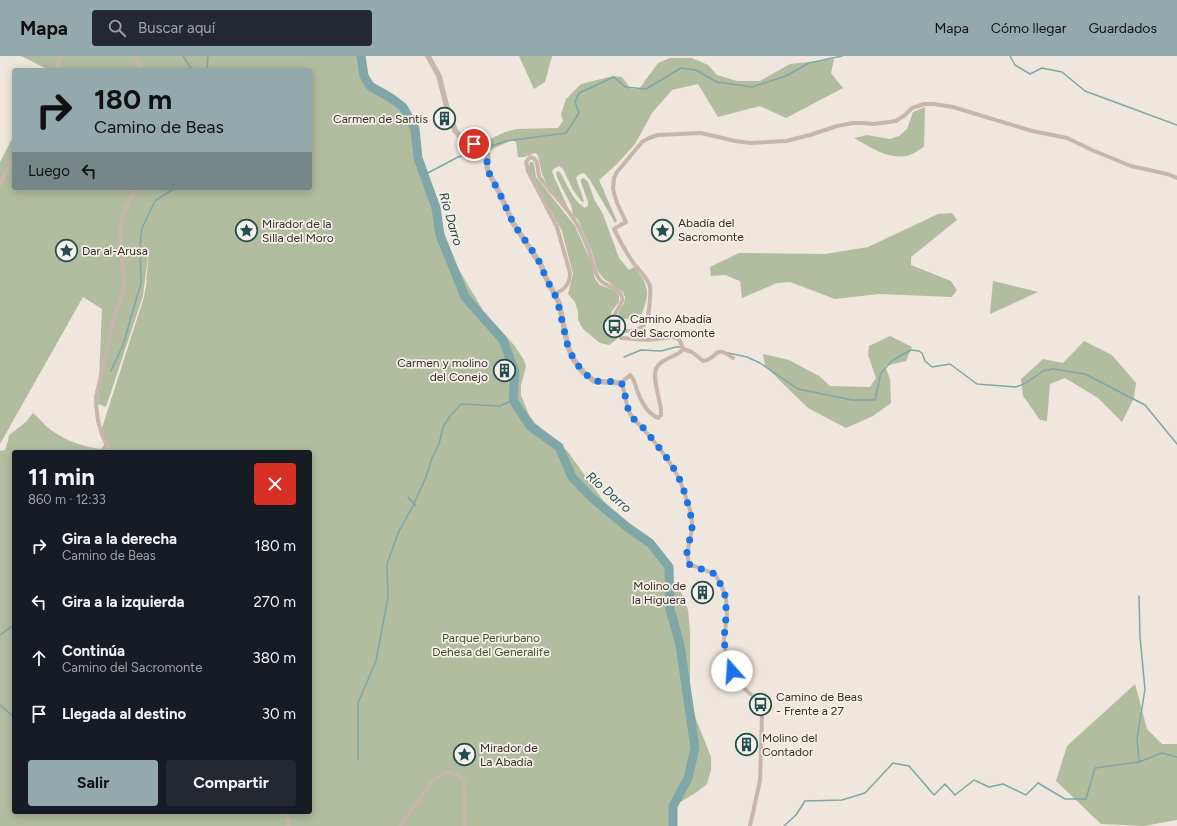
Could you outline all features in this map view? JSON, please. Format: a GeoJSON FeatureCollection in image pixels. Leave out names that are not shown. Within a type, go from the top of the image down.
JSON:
{"type":"FeatureCollection","features":[{"type":"Feature","properties":{"kind":"street"},"geometry":{"type":"LineString","coordinates":[[56,68],[61,56]]}},
{"type":"Feature","properties":{"kind":"street"},"geometry":{"type":"LineString","coordinates":[[136,56],[140,68]]}},
{"type":"Feature","properties":{"kind":"street"},"geometry":{"type":"LineString","coordinates":[[428,56],[439,76],[448,112],[455,130],[462,138],[485,150],[488,162],[487,168],[513,223],[538,259],[560,307],[568,347],[583,372],[594,381],[621,382],[630,375],[633,378],[636,390],[644,406],[658,418],[661,415],[661,410],[655,379],[656,368],[662,362],[681,352],[683,349]]}},
{"type":"Feature","properties":{"kind":"street"},"geometry":{"type":"LineString","coordinates":[[554,294],[566,287],[570,279],[570,273],[557,227],[528,171],[526,162],[530,157],[537,161],[540,178],[574,221],[586,242],[599,280],[620,293],[622,302],[614,315],[614,322],[622,330],[631,331],[645,324],[650,301],[650,292],[644,275],[635,266],[614,230],[626,222],[617,203],[613,189],[614,178],[617,172],[642,142],[658,135],[701,133],[735,142],[786,141],[810,136],[836,126],[863,122],[874,124],[896,121],[905,116],[912,108],[924,104],[934,104],[1032,131],[1067,138],[1131,166],[1167,174],[1177,178]]}},
{"type":"Feature","properties":{"kind":"street"},"geometry":{"type":"LineString","coordinates":[[0,184],[12,161]]}},
{"type":"Feature","properties":{"kind":"street"},"geometry":{"type":"LineString","coordinates":[[111,450],[98,426],[96,397],[115,314],[123,292],[124,277],[120,230],[122,219],[135,190]]}},
{"type":"Feature","properties":{"kind":"street"},"geometry":{"type":"LineString","coordinates":[[617,326],[617,332],[621,338],[648,340],[672,337],[677,338],[680,341],[683,349]]}},
{"type":"Feature","properties":{"kind":"street"},"geometry":{"type":"LineString","coordinates":[[683,349],[692,352],[703,361],[708,361],[718,352],[727,354],[733,358]]}},
{"type":"Feature","properties":{"kind":"street"},"geometry":{"type":"LineString","coordinates":[[621,382],[627,408],[633,418],[652,439],[679,476],[692,521],[687,559],[689,564],[715,574],[722,587],[726,598],[727,607],[724,640],[726,654],[738,683],[755,698],[761,709],[763,723],[760,780],[750,826]]}},
{"type":"Feature","properties":{"kind":"street"},"geometry":{"type":"LineString","coordinates":[[400,826],[434,780],[444,773],[449,772],[458,775],[464,781],[465,826]]}},
{"type":"Feature","properties":{"kind":"street"},"geometry":{"type":"LineString","coordinates":[[286,814],[289,826]]}},
{"type":"Feature","properties":{"kind":"green space","name":"Parque Periurbano Dehesa del Generalife"},"geometry":{"type":"Polygon","coordinates":[[[21,56],[364,56],[369,78],[374,87],[402,108],[412,125],[417,149],[431,188],[448,250],[484,312],[514,345],[524,360],[526,366],[521,385],[521,395],[529,415],[535,423],[568,452],[605,503],[629,525],[665,568],[683,596],[688,610],[690,631],[690,698],[696,719],[711,757],[711,770],[707,784],[672,809],[670,816],[672,823],[675,826],[0,826],[0,451],[5,450],[9,435],[26,422],[33,413],[52,431],[72,442],[101,449],[104,445],[102,428],[144,297],[149,248],[143,296],[106,407],[98,404],[102,309],[83,297],[0,444],[0,162],[12,139],[12,190],[312,190],[312,68],[45,68],[21,56]]]}},
{"type":"Feature","properties":{"kind":"green space"},"geometry":{"type":"Polygon","coordinates":[[[519,56],[552,56],[545,82],[534,89],[519,56]]]}},
{"type":"Feature","properties":{"kind":"green space"},"geometry":{"type":"Polygon","coordinates":[[[670,58],[692,58],[708,65],[717,75],[737,81],[760,81],[790,64],[834,59],[831,73],[843,88],[786,118],[760,106],[718,117],[698,84],[672,90],[652,113],[635,144],[617,164],[599,180],[617,221],[615,223],[590,180],[583,173],[578,175],[576,178],[584,201],[582,202],[573,190],[563,169],[559,166],[552,171],[569,211],[547,184],[542,174],[536,153],[518,157],[516,142],[512,140],[488,151],[482,143],[505,132],[517,129],[558,128],[563,121],[561,114],[566,99],[581,84],[613,76],[622,77],[631,89],[639,89],[658,63],[670,58]]]}},
{"type":"Feature","properties":{"kind":"green space"},"geometry":{"type":"Polygon","coordinates":[[[925,107],[924,147],[910,155],[888,155],[854,138],[867,135],[890,139],[899,136],[907,129],[913,112],[925,107]]]}},
{"type":"Feature","properties":{"kind":"green space"},"geometry":{"type":"Polygon","coordinates":[[[530,162],[534,163],[536,177],[575,226],[591,262],[595,279],[600,285],[616,291],[619,296],[619,302],[612,311],[610,319],[617,339],[609,345],[600,343],[583,329],[578,320],[578,312],[575,302],[568,294],[573,274],[562,231],[530,173],[530,162]]]}},
{"type":"Feature","properties":{"kind":"green space"},"geometry":{"type":"Polygon","coordinates":[[[558,171],[560,172],[570,192],[580,205],[585,208],[588,206],[588,202],[581,179],[584,178],[588,182],[595,201],[603,214],[619,258],[629,270],[634,267],[643,279],[647,289],[646,299],[642,313],[634,318],[618,320],[619,311],[624,303],[625,297],[623,292],[604,279],[597,270],[592,252],[578,220],[573,215],[571,205],[558,180],[556,173],[558,171]]]}},
{"type":"Feature","properties":{"kind":"green space"},"geometry":{"type":"Polygon","coordinates":[[[952,213],[957,220],[911,257],[911,265],[951,281],[957,290],[952,297],[879,294],[835,299],[790,282],[777,283],[742,298],[740,281],[725,275],[711,276],[710,267],[739,253],[825,254],[868,247],[938,214],[952,213]]]}},
{"type":"Feature","properties":{"kind":"green space"},"geometry":{"type":"Polygon","coordinates":[[[993,281],[1038,292],[990,314],[993,281]]]}},
{"type":"Feature","properties":{"kind":"green space"},"geometry":{"type":"Polygon","coordinates":[[[890,336],[912,347],[906,361],[885,366],[890,379],[891,403],[873,416],[846,428],[808,408],[765,366],[763,354],[789,360],[819,376],[830,386],[870,387],[876,378],[868,355],[869,346],[890,336]]]}},
{"type":"Feature","properties":{"kind":"green space"},"geometry":{"type":"Polygon","coordinates":[[[1084,341],[1112,355],[1136,383],[1134,398],[1122,422],[1098,398],[1065,378],[1050,384],[1047,421],[1040,420],[1023,396],[1021,379],[1043,359],[1063,363],[1084,341]]]}},
{"type":"Feature","properties":{"kind":"green space"},"geometry":{"type":"Polygon","coordinates":[[[1135,684],[1147,729],[1162,744],[1177,744],[1177,820],[1144,826],[1101,824],[1056,781],[1067,746],[1135,684]]]}},
{"type":"Feature","properties":{"kind":"waterway"},"geometry":{"type":"LineString","coordinates":[[183,56],[191,68]]}},
{"type":"Feature","properties":{"kind":"waterway"},"geometry":{"type":"LineString","coordinates":[[207,68],[208,56]]}},
{"type":"Feature","properties":{"kind":"waterway","name":"Río Darro"},"geometry":{"type":"LineString","coordinates":[[361,56],[364,76],[370,86],[403,107],[415,129],[418,158],[436,208],[440,235],[465,297],[503,340],[515,372],[513,400],[530,426],[559,447],[572,477],[591,497],[627,527],[650,543],[669,567],[670,609],[680,645],[695,748],[688,778],[673,806],[673,826]]}},
{"type":"Feature","properties":{"kind":"waterway"},"geometry":{"type":"LineString","coordinates":[[486,148],[506,141],[566,133],[579,113],[575,102],[579,93],[614,77],[625,87],[646,89],[681,68],[696,70],[717,82],[752,87],[786,76],[809,63],[842,56]]}},
{"type":"Feature","properties":{"kind":"waterway"},"geometry":{"type":"LineString","coordinates":[[1010,56],[1015,65],[1030,74],[1042,68],[1062,72],[1085,91],[1177,125]]}},
{"type":"Feature","properties":{"kind":"waterway"},"geometry":{"type":"LineString","coordinates":[[424,175],[458,157],[481,150]]}},
{"type":"Feature","properties":{"kind":"waterway"},"geometry":{"type":"LineString","coordinates":[[111,371],[123,345],[141,283],[140,246],[142,228],[155,201],[172,190]]}},
{"type":"Feature","properties":{"kind":"waterway"},"geometry":{"type":"LineString","coordinates":[[624,357],[641,350],[661,351],[681,347]]}},
{"type":"Feature","properties":{"kind":"waterway"},"geometry":{"type":"LineString","coordinates":[[728,353],[747,357],[760,363],[798,389],[852,400],[875,400],[881,373],[893,360],[911,350],[922,353],[925,361],[932,367],[950,364],[977,384],[1016,387],[1026,383],[1043,371],[1053,369],[1085,374],[1145,405],[1177,444]]}},
{"type":"Feature","properties":{"kind":"waterway"},"geometry":{"type":"LineString","coordinates":[[358,759],[358,703],[376,661],[388,597],[387,564],[399,531],[413,506],[426,477],[432,458],[439,444],[443,427],[450,416],[461,404],[500,406],[513,400]]}},
{"type":"Feature","properties":{"kind":"waterway"},"geometry":{"type":"LineString","coordinates":[[408,497],[416,506]]}},
{"type":"Feature","properties":{"kind":"waterway"},"geometry":{"type":"LineString","coordinates":[[1139,596],[1140,637],[1145,689],[1137,739],[1139,762]]}},
{"type":"Feature","properties":{"kind":"waterway"},"geometry":{"type":"LineString","coordinates":[[0,635],[12,626]]}},
{"type":"Feature","properties":{"kind":"waterway"},"geometry":{"type":"LineString","coordinates":[[0,705],[12,715]]}},
{"type":"Feature","properties":{"kind":"waterway"},"geometry":{"type":"LineString","coordinates":[[784,826],[796,815],[805,801],[842,800],[865,793],[893,763],[909,766],[934,795],[945,784],[955,795],[974,780],[989,787],[1003,784],[1026,795],[1038,783],[1065,799],[1086,799],[1095,768],[1139,762],[1162,753],[1177,757]]}},
{"type":"Feature","properties":{"kind":"place","name":"Carmen de Santis"},"geometry":{"type":"Point","coordinates":[444,119]}},
{"type":"Feature","properties":{"kind":"place","name":"Abadía del Sacromonte"},"geometry":{"type":"Point","coordinates":[662,230]}},
{"type":"Feature","properties":{"kind":"place","name":"Mirador de la Silla del Moro"},"geometry":{"type":"Point","coordinates":[247,231]}},
{"type":"Feature","properties":{"kind":"place","name":"Dar al-Arusa"},"geometry":{"type":"Point","coordinates":[67,251]}},
{"type":"Feature","properties":{"kind":"place","name":"Camino Abadía del Sacromonte"},"geometry":{"type":"Point","coordinates":[614,326]}},
{"type":"Feature","properties":{"kind":"place","name":"Carmen y molino del Conejo"},"geometry":{"type":"Point","coordinates":[504,370]}},
{"type":"Feature","properties":{"kind":"place","name":"Molino de la Higuera"},"geometry":{"type":"Point","coordinates":[702,593]}},
{"type":"Feature","properties":{"kind":"place","name":"Camino de Beas - Frente a 27"},"geometry":{"type":"Point","coordinates":[761,704]}},
{"type":"Feature","properties":{"kind":"place","name":"Molino del Contador"},"geometry":{"type":"Point","coordinates":[746,745]}},
{"type":"Feature","properties":{"kind":"place","name":"Mirador de La Abadía"},"geometry":{"type":"Point","coordinates":[465,755]}},
{"type":"Feature","properties":{"kind":"route"},"geometry":{"type":"LineString","coordinates":[[474,144],[483,148],[487,152],[488,162],[486,165],[490,175],[513,223],[534,252],[557,299],[568,347],[574,360],[583,372],[594,381],[621,382],[627,408],[633,418],[652,439],[679,476],[692,521],[687,559],[690,565],[715,574],[722,587],[726,598],[727,607],[724,640],[726,654],[732,671]]}}]}
